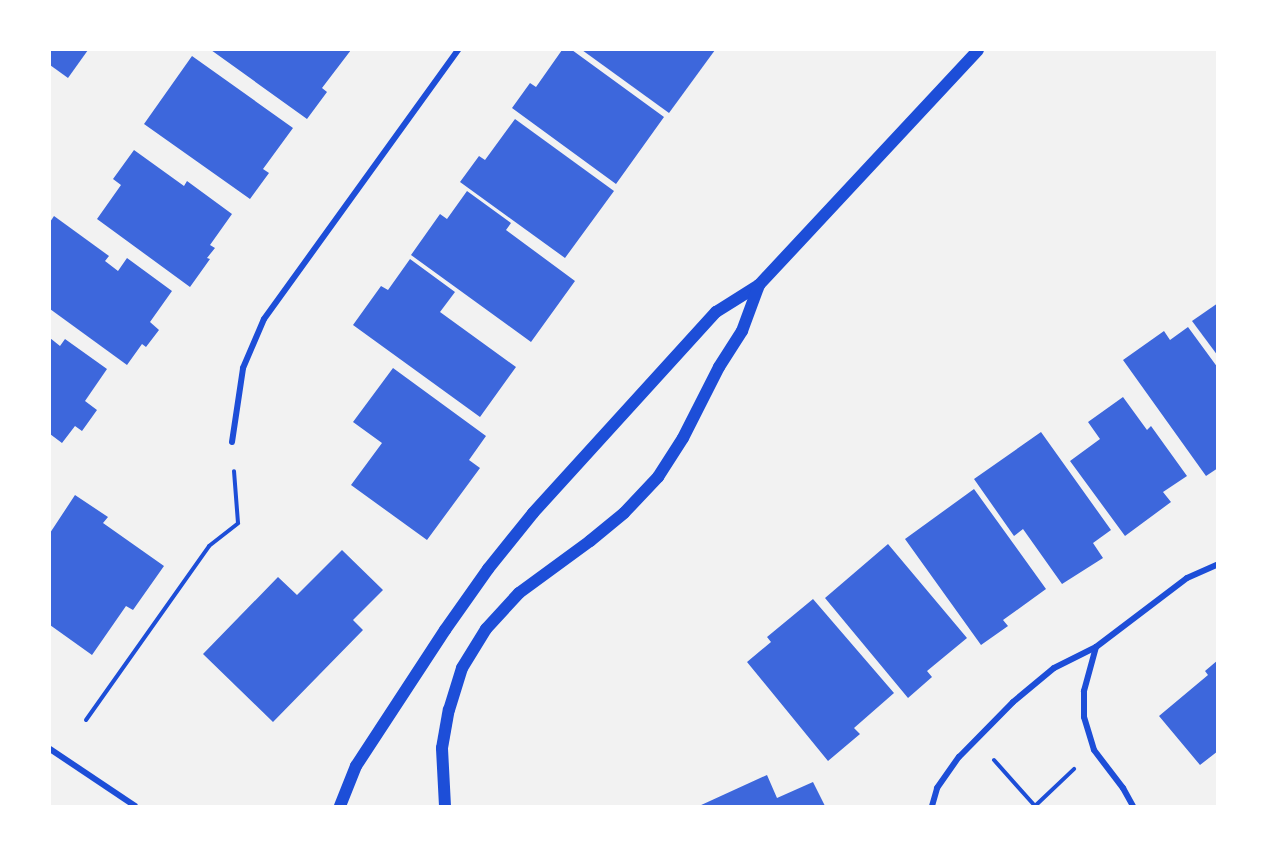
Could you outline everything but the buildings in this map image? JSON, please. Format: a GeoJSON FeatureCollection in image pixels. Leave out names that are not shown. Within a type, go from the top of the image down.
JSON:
{"type":"FeatureCollection","features":[{"type":"Feature","properties":{"kind":"main road"},"geometry":{"type":"LineString","coordinates":[[340,807],[356,766],[492,563],[533,513],[716,312],[759,285],[978,50]]}},
{"type":"Feature","properties":{"kind":"main road"},"geometry":{"type":"LineString","coordinates":[[445,807],[442,748],[449,710],[462,668],[486,629],[519,593],[624,513],[658,477],[683,438],[719,367],[742,331],[759,285]]}},
{"type":"Feature","properties":{"kind":"street"},"geometry":{"type":"LineString","coordinates":[[232,442],[243,368],[264,319],[458,50]]}},
{"type":"Feature","properties":{"kind":"street"},"geometry":{"type":"LineString","coordinates":[[932,807],[937,788],[975,739],[1054,668],[1096,647],[1187,578],[1218,564]]}},
{"type":"Feature","properties":{"kind":"street"},"geometry":{"type":"LineString","coordinates":[[1096,647],[1084,691],[1084,717],[1094,750],[1123,788],[1133,807]]}},
{"type":"Feature","properties":{"kind":"street"},"geometry":{"type":"LineString","coordinates":[[50,749],[135,807]]}},
{"type":"Feature","properties":{"kind":"path"},"geometry":{"type":"LineString","coordinates":[[86,720],[209,546],[238,522],[232,442]]}},
{"type":"Feature","properties":{"kind":"path"},"geometry":{"type":"LineString","coordinates":[[975,739],[1035,806],[1094,750]]}}]}
